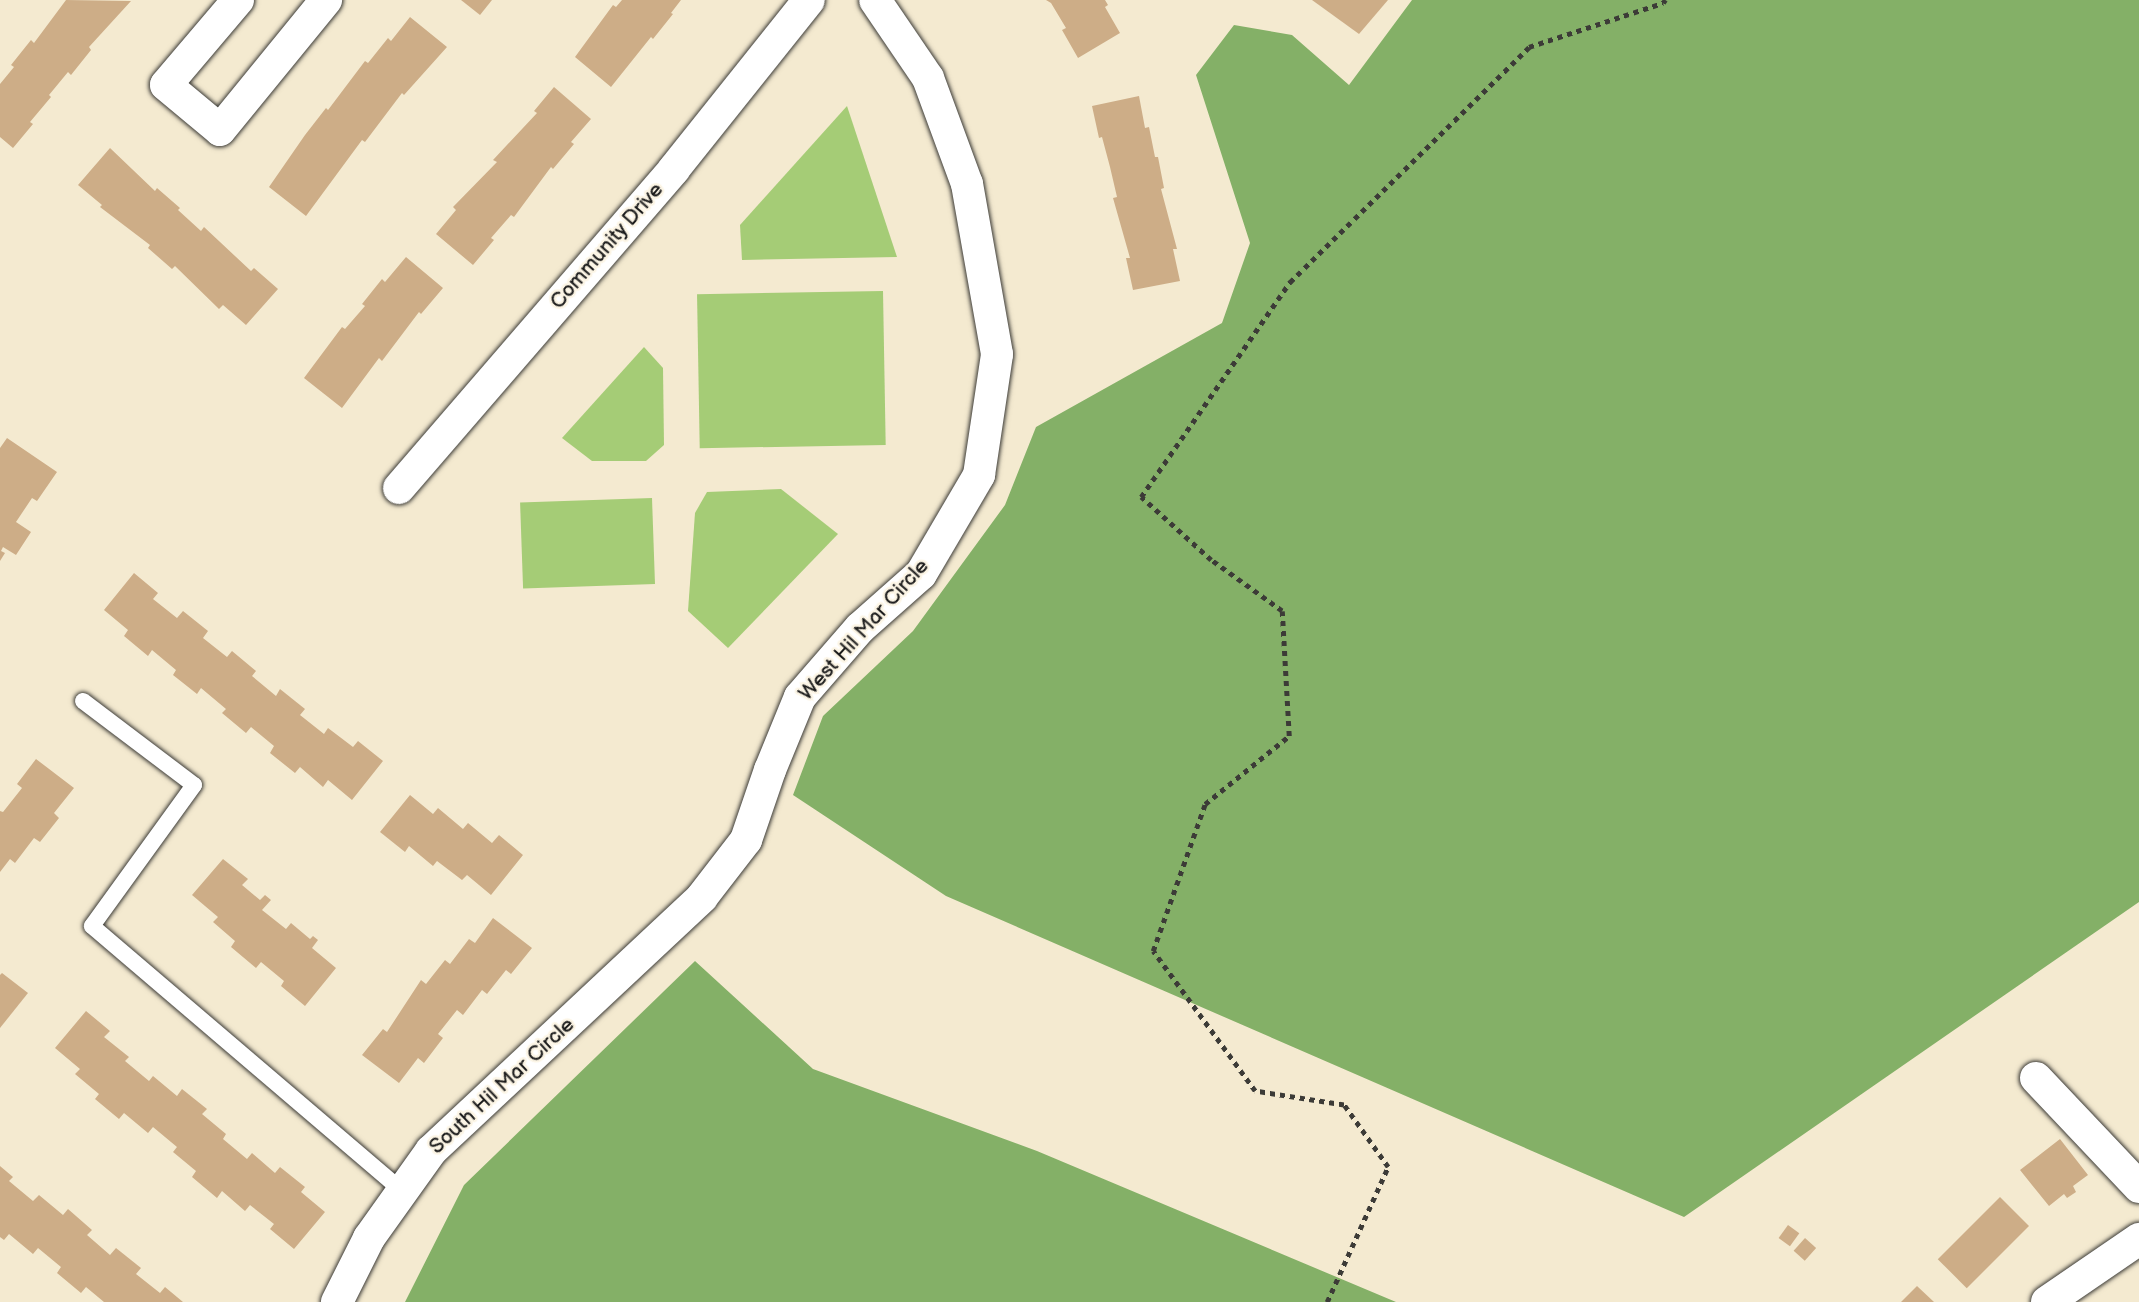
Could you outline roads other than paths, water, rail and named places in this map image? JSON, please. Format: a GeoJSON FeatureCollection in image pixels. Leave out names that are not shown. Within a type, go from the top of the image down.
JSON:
{"type":"FeatureCollection","features":[{"type":"Feature","properties":{"kind":"street"},"geometry":{"type":"LineString","coordinates":[[238,0],[166,85],[220,130],[326,0]]}},
{"type":"Feature","properties":{"kind":"street","name":"Community Drive"},"geometry":{"type":"LineString","coordinates":[[400,488],[674,169],[809,0]]}},
{"type":"Feature","properties":{"kind":"street","name":"West Hil Mar Circle"},"geometry":{"type":"LineString","coordinates":[[702,897],[746,840],[770,770],[800,697],[860,628],[920,574],[979,475],[997,354],[967,184],[928,78],[875,0]]}},
{"type":"Feature","properties":{"kind":"street","name":"South Hil Mar Circle"},"geometry":{"type":"LineString","coordinates":[[337,1302],[369,1238],[430,1151],[702,897]]}},
{"type":"Feature","properties":{"kind":"street"},"geometry":{"type":"LineString","coordinates":[[2036,1078],[2139,1187]]}},
{"type":"Feature","properties":{"kind":"street"},"geometry":{"type":"LineString","coordinates":[[2047,1302],[2139,1239]]}},
{"type":"Feature","properties":{"kind":"lane"},"geometry":{"type":"LineString","coordinates":[[83,702],[194,785],[92,926],[402,1191]]}}]}
